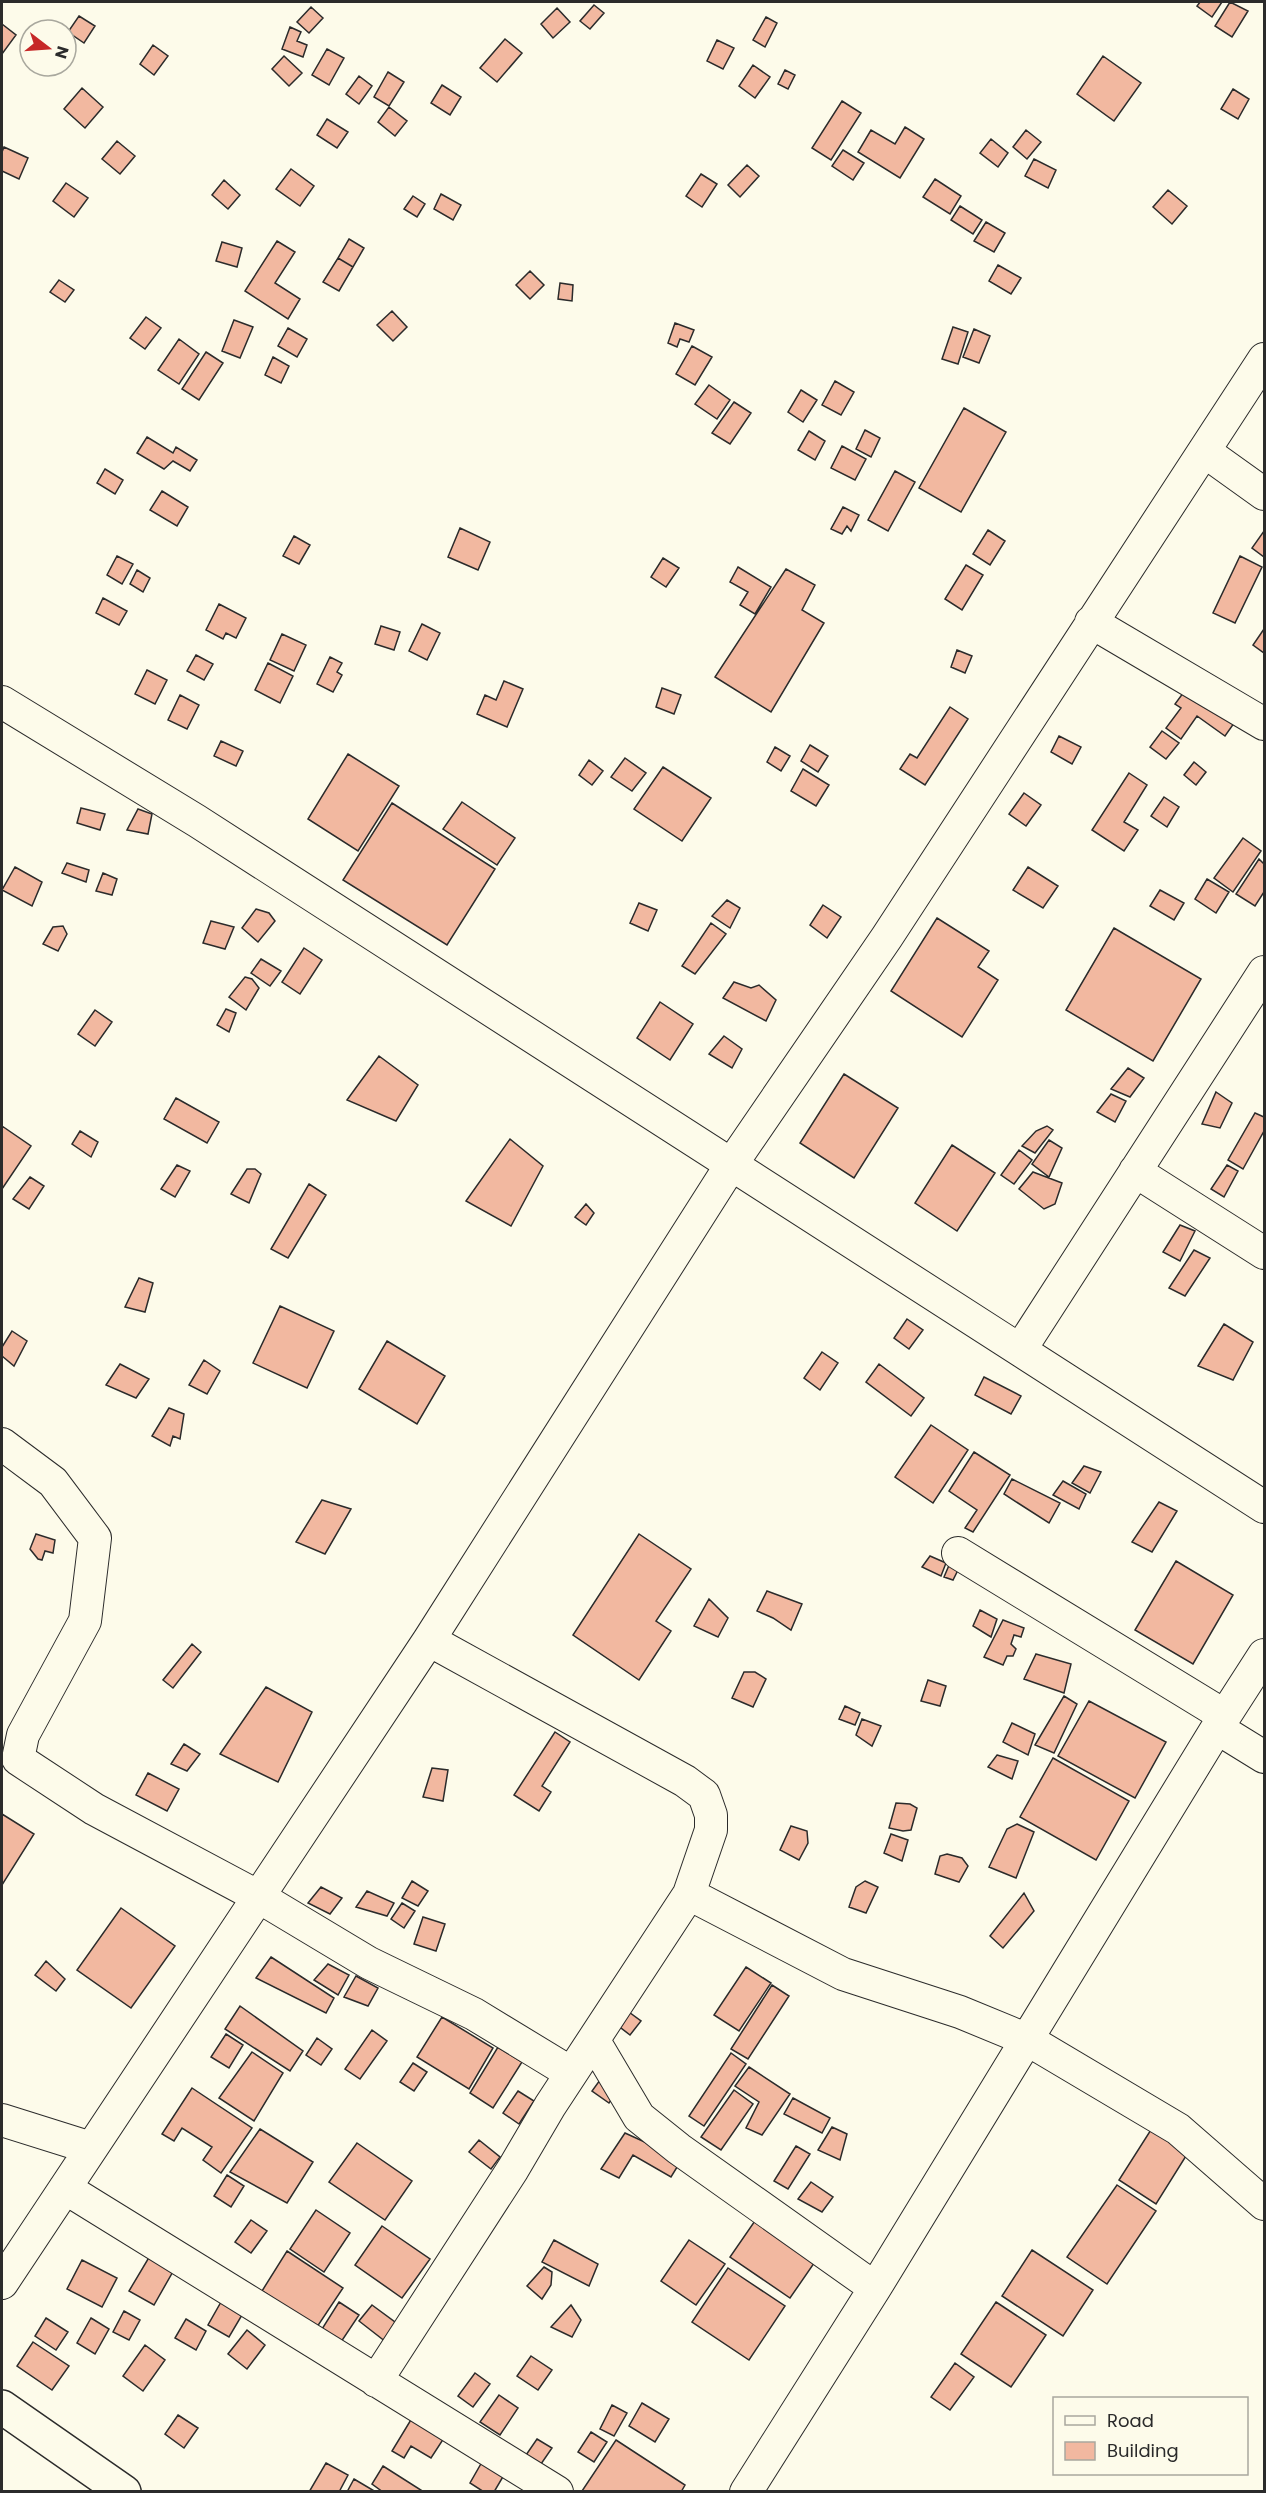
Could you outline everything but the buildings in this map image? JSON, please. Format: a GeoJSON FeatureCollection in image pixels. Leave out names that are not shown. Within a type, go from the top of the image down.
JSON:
{"type":"FeatureCollection","features":[{"type":"Feature","properties":{"kind":"street"},"geometry":{"type":"LineString","coordinates":[[2,2283],[429,1640],[731,1165],[887,937],[1264,359]]}},
{"type":"Feature","properties":{"kind":"street"},"geometry":{"type":"LineString","coordinates":[[1204,451],[1264,494]]}},
{"type":"Feature","properties":{"kind":"street"},"geometry":{"type":"LineString","coordinates":[[1091,622],[1264,724]]}},
{"type":"Feature","properties":{"kind":"street"},"geometry":{"type":"LineString","coordinates":[[2,702],[197,821],[1264,1507]]}},
{"type":"Feature","properties":{"kind":"street"},"geometry":{"type":"LineString","coordinates":[[1020,1350],[1264,972]]}},
{"type":"Feature","properties":{"kind":"street"},"geometry":{"type":"LineString","coordinates":[[1135,1171],[1264,1253]]}},
{"type":"Feature","properties":{"kind":"street"},"geometry":{"type":"LineString","coordinates":[[2,1444],[53,1482],[95,1538],[85,1621],[23,1735],[18,1759],[94,1809],[259,1897],[369,1963],[474,2014],[571,2073]]}},
{"type":"Feature","properties":{"kind":"street"},"geometry":{"type":"LineString","coordinates":[[958,1553],[1221,1722],[1264,1757]]}},
{"type":"Feature","properties":{"kind":"street"},"geometry":{"type":"LineString","coordinates":[[376,2381],[513,2169],[571,2073],[689,1894],[711,1830],[711,1815],[704,1795],[685,1781],[429,1640]]}},
{"type":"Feature","properties":{"kind":"street"},"geometry":{"type":"LineString","coordinates":[[746,2492],[875,2288],[1264,1655]]}},
{"type":"Feature","properties":{"kind":"street"},"geometry":{"type":"LineString","coordinates":[[689,1894],[843,1974],[960,2012],[1028,2040],[1178,2129],[1264,2204]]}},
{"type":"Feature","properties":{"kind":"street"},"geometry":{"type":"LineString","coordinates":[[594,2041],[639,2116],[679,2149],[875,2288]]}},
{"type":"Feature","properties":{"kind":"street"},"geometry":{"type":"LineString","coordinates":[[2,2120],[91,2148]]}},
{"type":"Feature","properties":{"kind":"street"},"geometry":{"type":"LineString","coordinates":[[65,2188],[557,2492]]}},
{"type":"Feature","properties":{"kind":"street"},"geometry":{"type":"LineString","coordinates":[[2,2408],[124,2492]]}}]}
